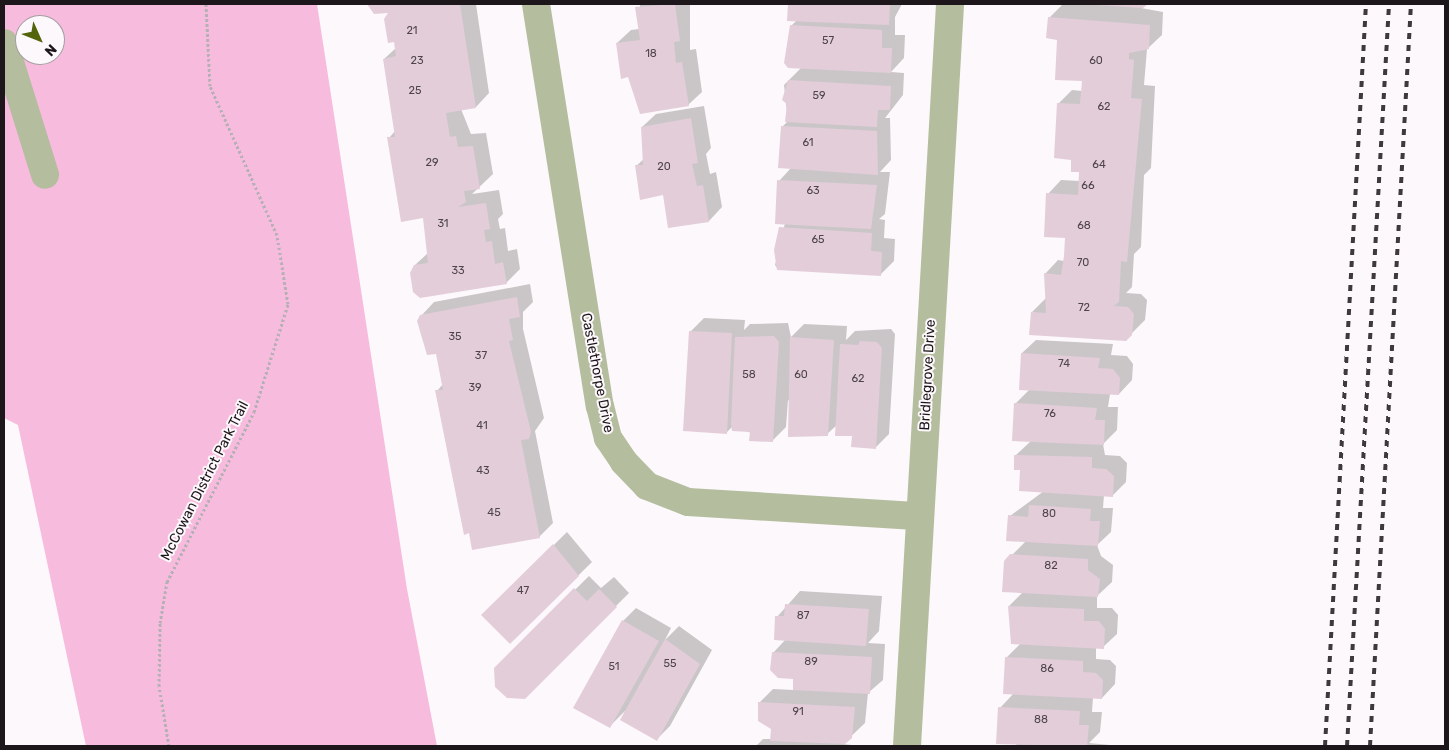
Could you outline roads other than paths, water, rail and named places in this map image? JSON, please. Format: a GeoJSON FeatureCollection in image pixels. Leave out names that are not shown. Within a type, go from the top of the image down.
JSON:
{"type":"FeatureCollection","features":[{"type":"Feature","properties":{"kind":"street","name":"Castlethorpe Drive"},"geometry":{"type":"LineString","coordinates":[[536,4],[600,406],[608,438],[624,462],[647,486],[688,502],[920,516]]}},
{"type":"Feature","properties":{"kind":"street","name":"Bridlegrove Drive"},"geometry":{"type":"LineString","coordinates":[[907,746],[950,4]]}},
{"type":"Feature","properties":{"kind":"street"},"geometry":{"type":"LineString","coordinates":[[4,44],[45,175]]}},
{"type":"Feature","properties":{"kind":"railway"},"geometry":{"type":"LineString","coordinates":[[1325,746],[1366,4]]}},
{"type":"Feature","properties":{"kind":"railway"},"geometry":{"type":"LineString","coordinates":[[1347,746],[1389,4]]}},
{"type":"Feature","properties":{"kind":"railway"},"geometry":{"type":"LineString","coordinates":[[1370,746],[1411,4]]}}]}
